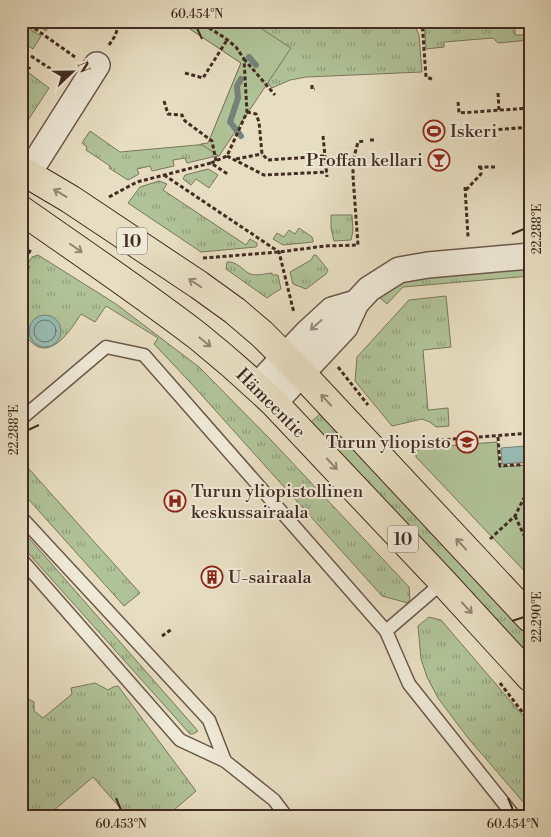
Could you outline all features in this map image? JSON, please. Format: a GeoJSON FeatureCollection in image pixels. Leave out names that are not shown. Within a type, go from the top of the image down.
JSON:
{"type":"FeatureCollection","features":[{"type":"Feature","properties":{"kind":"highway","name":"10"},"geometry":{"type":"LineString","coordinates":[[24,172],[70,199],[199,285],[235,311],[262,334],[530,618]]}},
{"type":"Feature","properties":{"kind":"highway","name":"Hämeentie"},"geometry":{"type":"LineString","coordinates":[[21,210],[153,302],[201,338],[265,395],[530,676]]}},
{"type":"Feature","properties":{"kind":"street"},"geometry":{"type":"LineString","coordinates":[[24,172],[86,61]]}},
{"type":"Feature","properties":{"kind":"street"},"geometry":{"type":"LineString","coordinates":[[265,395],[293,365],[345,327],[356,303],[369,288],[398,270],[428,264],[530,256]]}},
{"type":"Feature","properties":{"kind":"lane"},"geometry":{"type":"LineString","coordinates":[[21,419],[106,347],[144,355],[386,631],[409,684],[514,816]]}},
{"type":"Feature","properties":{"kind":"lane"},"geometry":{"type":"LineString","coordinates":[[21,516],[209,720],[225,761]]}},
{"type":"Feature","properties":{"kind":"lane"},"geometry":{"type":"LineString","coordinates":[[21,559],[180,740],[225,761],[274,800],[286,816]]}},
{"type":"Feature","properties":{"kind":"lane"},"geometry":{"type":"LineString","coordinates":[[386,631],[443,582]]}},
{"type":"Feature","properties":{"kind":"path"},"geometry":{"type":"LineString","coordinates":[[24,21],[86,61]]}},
{"type":"Feature","properties":{"kind":"path"},"geometry":{"type":"LineString","coordinates":[[198,21],[236,47],[274,95]]}},
{"type":"Feature","properties":{"kind":"path"},"geometry":{"type":"LineString","coordinates":[[422,21],[426,78],[432,79]]}},
{"type":"Feature","properties":{"kind":"path"},"geometry":{"type":"LineString","coordinates":[[185,72],[202,78],[227,40]]}},
{"type":"Feature","properties":{"kind":"path"},"geometry":{"type":"LineString","coordinates":[[31,56],[63,77]]}},
{"type":"Feature","properties":{"kind":"path"},"geometry":{"type":"LineString","coordinates":[[104,199],[137,182],[211,163],[227,156],[247,112],[244,59]]}},
{"type":"Feature","properties":{"kind":"path"},"geometry":{"type":"LineString","coordinates":[[21,79],[23,73],[30,67]]}},
{"type":"Feature","properties":{"kind":"path"},"geometry":{"type":"LineString","coordinates":[[312,85],[312,89],[315,89]]}},
{"type":"Feature","properties":{"kind":"path"},"geometry":{"type":"LineString","coordinates":[[498,93],[499,110]]}},
{"type":"Feature","properties":{"kind":"path"},"geometry":{"type":"LineString","coordinates":[[164,101],[168,114],[182,114],[185,121],[212,140],[216,160]]}},
{"type":"Feature","properties":{"kind":"path"},"geometry":{"type":"LineString","coordinates":[[458,102],[459,113],[530,108]]}},
{"type":"Feature","properties":{"kind":"path"},"geometry":{"type":"LineString","coordinates":[[247,112],[256,114],[259,122],[262,154],[268,160],[325,156]]}},
{"type":"Feature","properties":{"kind":"path"},"geometry":{"type":"LineString","coordinates":[[525,127],[530,176]]}},
{"type":"Feature","properties":{"kind":"path"},"geometry":{"type":"LineString","coordinates":[[492,130],[530,127]]}},
{"type":"Feature","properties":{"kind":"path"},"geometry":{"type":"LineString","coordinates":[[323,136],[327,177]]}},
{"type":"Feature","properties":{"kind":"path"},"geometry":{"type":"LineString","coordinates":[[370,140],[375,140]]}},
{"type":"Feature","properties":{"kind":"path"},"geometry":{"type":"LineString","coordinates":[[194,258],[279,252],[325,246],[358,245],[353,160],[358,142],[364,141]]}},
{"type":"Feature","properties":{"kind":"path"},"geometry":{"type":"LineString","coordinates":[[235,160],[262,154]]}},
{"type":"Feature","properties":{"kind":"path"},"geometry":{"type":"LineString","coordinates":[[227,156],[264,175],[327,172]]}},
{"type":"Feature","properties":{"kind":"path"},"geometry":{"type":"LineString","coordinates":[[325,162],[358,160]]}},
{"type":"Feature","properties":{"kind":"path"},"geometry":{"type":"LineString","coordinates":[[211,163],[229,175]]}},
{"type":"Feature","properties":{"kind":"path"},"geometry":{"type":"LineString","coordinates":[[384,163],[389,163]]}},
{"type":"Feature","properties":{"kind":"path"},"geometry":{"type":"LineString","coordinates":[[468,237],[465,189],[481,174],[480,167],[496,167]]}},
{"type":"Feature","properties":{"kind":"path"},"geometry":{"type":"LineString","coordinates":[[164,175],[279,252],[294,313]]}},
{"type":"Feature","properties":{"kind":"path"},"geometry":{"type":"LineString","coordinates":[[21,264],[34,246]]}},
{"type":"Feature","properties":{"kind":"path"},"geometry":{"type":"LineString","coordinates":[[398,444],[530,433]]}},
{"type":"Feature","properties":{"kind":"path"},"geometry":{"type":"LineString","coordinates":[[498,436],[500,466],[530,464]]}},
{"type":"Feature","properties":{"kind":"path"},"geometry":{"type":"LineString","coordinates":[[485,542],[514,516],[525,496],[530,468]]}},
{"type":"Feature","properties":{"kind":"path"},"geometry":{"type":"LineString","coordinates":[[514,516],[530,548]]}},
{"type":"Feature","properties":{"kind":"path"},"geometry":{"type":"LineString","coordinates":[[162,636],[172,628]]}},
{"type":"Feature","properties":{"kind":"path"},"geometry":{"type":"LineString","coordinates":[[496,679],[530,722]]}},
{"type":"Feature","properties":{"kind":"green space"},"geometry":{"type":"Polygon","coordinates":[[[31,21],[52,21],[46,31],[31,21]]]}},
{"type":"Feature","properties":{"kind":"green space"},"geometry":{"type":"Polygon","coordinates":[[[178,21],[241,60],[244,113],[219,156],[187,163],[185,158],[173,160],[174,166],[152,171],[150,166],[137,169],[139,174],[128,180],[86,150],[87,147],[82,143],[90,131],[120,152],[208,144],[241,63],[178,21]]]}},
{"type":"Feature","properties":{"kind":"green space"},"geometry":{"type":"Polygon","coordinates":[[[178,21],[250,21],[291,48],[219,156],[201,144],[208,143],[241,63],[178,21]]]}},
{"type":"Feature","properties":{"kind":"green space"},"geometry":{"type":"Polygon","coordinates":[[[203,21],[348,21],[414,24],[419,35],[422,72],[306,77],[290,80],[272,88],[234,42],[203,21]]]}},
{"type":"Feature","properties":{"kind":"green space"},"geometry":{"type":"Polygon","coordinates":[[[424,21],[517,21],[515,35],[530,35],[530,40],[498,43],[493,38],[444,42],[444,47],[426,49],[424,21]]]}},
{"type":"Feature","properties":{"kind":"green space"},"geometry":{"type":"Polygon","coordinates":[[[21,23],[41,36],[33,49],[21,41],[21,23]]]}},
{"type":"Feature","properties":{"kind":"green space"},"geometry":{"type":"Polygon","coordinates":[[[29,73],[49,88],[21,131],[21,84],[29,73]]]}},
{"type":"Feature","properties":{"kind":"green space"},"geometry":{"type":"Polygon","coordinates":[[[208,169],[218,175],[209,188],[196,179],[191,185],[183,179],[185,175],[208,169]]]}},
{"type":"Feature","properties":{"kind":"green space"},"geometry":{"type":"Polygon","coordinates":[[[159,181],[167,184],[163,190],[246,245],[250,239],[257,243],[256,247],[201,252],[128,203],[140,187],[159,181]]]}},
{"type":"Feature","properties":{"kind":"green space"},"geometry":{"type":"Polygon","coordinates":[[[331,215],[352,215],[353,231],[351,240],[334,241],[331,215]]]}},
{"type":"Feature","properties":{"kind":"green space"},"geometry":{"type":"Polygon","coordinates":[[[299,228],[312,237],[313,242],[283,245],[273,239],[277,233],[284,237],[289,230],[295,234],[299,228]]]}},
{"type":"Feature","properties":{"kind":"green space"},"geometry":{"type":"Polygon","coordinates":[[[38,255],[116,304],[199,367],[271,440],[409,587],[410,599],[408,603],[382,596],[154,344],[158,338],[106,306],[95,322],[81,314],[65,336],[55,345],[43,348],[38,347],[24,335],[21,336],[21,276],[24,277],[30,267],[27,265],[32,257],[38,255]]]}},
{"type":"Feature","properties":{"kind":"green space"},"geometry":{"type":"Polygon","coordinates":[[[314,255],[328,270],[326,274],[306,289],[293,284],[290,272],[311,260],[314,255]]]}},
{"type":"Feature","properties":{"kind":"green space"},"geometry":{"type":"Polygon","coordinates":[[[227,262],[237,264],[250,274],[272,273],[272,275],[278,275],[281,289],[267,298],[226,269],[227,262]]]}},
{"type":"Feature","properties":{"kind":"green space"},"geometry":{"type":"Polygon","coordinates":[[[530,266],[530,276],[403,287],[387,304],[380,298],[394,285],[415,277],[530,266]]]}},
{"type":"Feature","properties":{"kind":"green space"},"geometry":{"type":"Polygon","coordinates":[[[446,296],[451,347],[423,350],[428,410],[448,408],[449,426],[436,427],[422,419],[392,426],[355,381],[357,357],[409,300],[446,296]]]}},
{"type":"Feature","properties":{"kind":"green space"},"geometry":{"type":"Polygon","coordinates":[[[322,412],[530,636],[530,660],[310,423],[322,412]]]}},
{"type":"Feature","properties":{"kind":"green space"},"geometry":{"type":"Polygon","coordinates":[[[497,442],[499,467],[530,465],[530,577],[416,457],[416,452],[420,448],[497,442]]]}},
{"type":"Feature","properties":{"kind":"green space"},"geometry":{"type":"Polygon","coordinates":[[[21,460],[140,593],[124,606],[21,491],[21,460]]]}},
{"type":"Feature","properties":{"kind":"green space"},"geometry":{"type":"Polygon","coordinates":[[[21,529],[198,731],[190,734],[21,545],[21,529]]]}},
{"type":"Feature","properties":{"kind":"green space"},"geometry":{"type":"Polygon","coordinates":[[[429,617],[441,620],[530,724],[530,810],[468,738],[438,698],[427,677],[421,659],[418,626],[429,617]]]}},
{"type":"Feature","properties":{"kind":"green space"},"geometry":{"type":"Polygon","coordinates":[[[95,683],[108,690],[118,686],[196,791],[167,816],[127,816],[93,777],[47,816],[21,816],[21,700],[26,698],[34,702],[34,711],[43,718],[72,694],[71,688],[95,683]]]}},
{"type":"Feature","properties":{"kind":"water"},"geometry":{"type":"Polygon","coordinates":[[[45,315],[51,316],[56,320],[60,325],[60,337],[56,342],[51,346],[45,347],[39,346],[34,342],[30,337],[29,331],[30,325],[34,320],[39,316],[45,315]]]}},
{"type":"Feature","properties":{"kind":"water"},"geometry":{"type":"Polygon","coordinates":[[[526,446],[528,462],[502,464],[501,448],[526,446]]]}},
{"type":"Feature","properties":{"kind":"waterway"},"geometry":{"type":"LineString","coordinates":[[249,57],[256,65]]}},
{"type":"Feature","properties":{"kind":"waterway"},"geometry":{"type":"LineString","coordinates":[[241,79],[237,86],[238,98],[230,122],[241,136]]}},
{"type":"Feature","properties":{"kind":"place","name":"Iskeri"},"geometry":{"type":"Point","coordinates":[434,131]}},
{"type":"Feature","properties":{"kind":"place","name":"Proffan kellari"},"geometry":{"type":"Point","coordinates":[439,160]}},
{"type":"Feature","properties":{"kind":"place","name":"Turun yliopisto"},"geometry":{"type":"Point","coordinates":[467,442]}},
{"type":"Feature","properties":{"kind":"place","name":"Turun yliopistollinen keskussairaala"},"geometry":{"type":"Point","coordinates":[175,501]}},
{"type":"Feature","properties":{"kind":"place","name":"U-sairaala"},"geometry":{"type":"Point","coordinates":[212,577]}}]}
